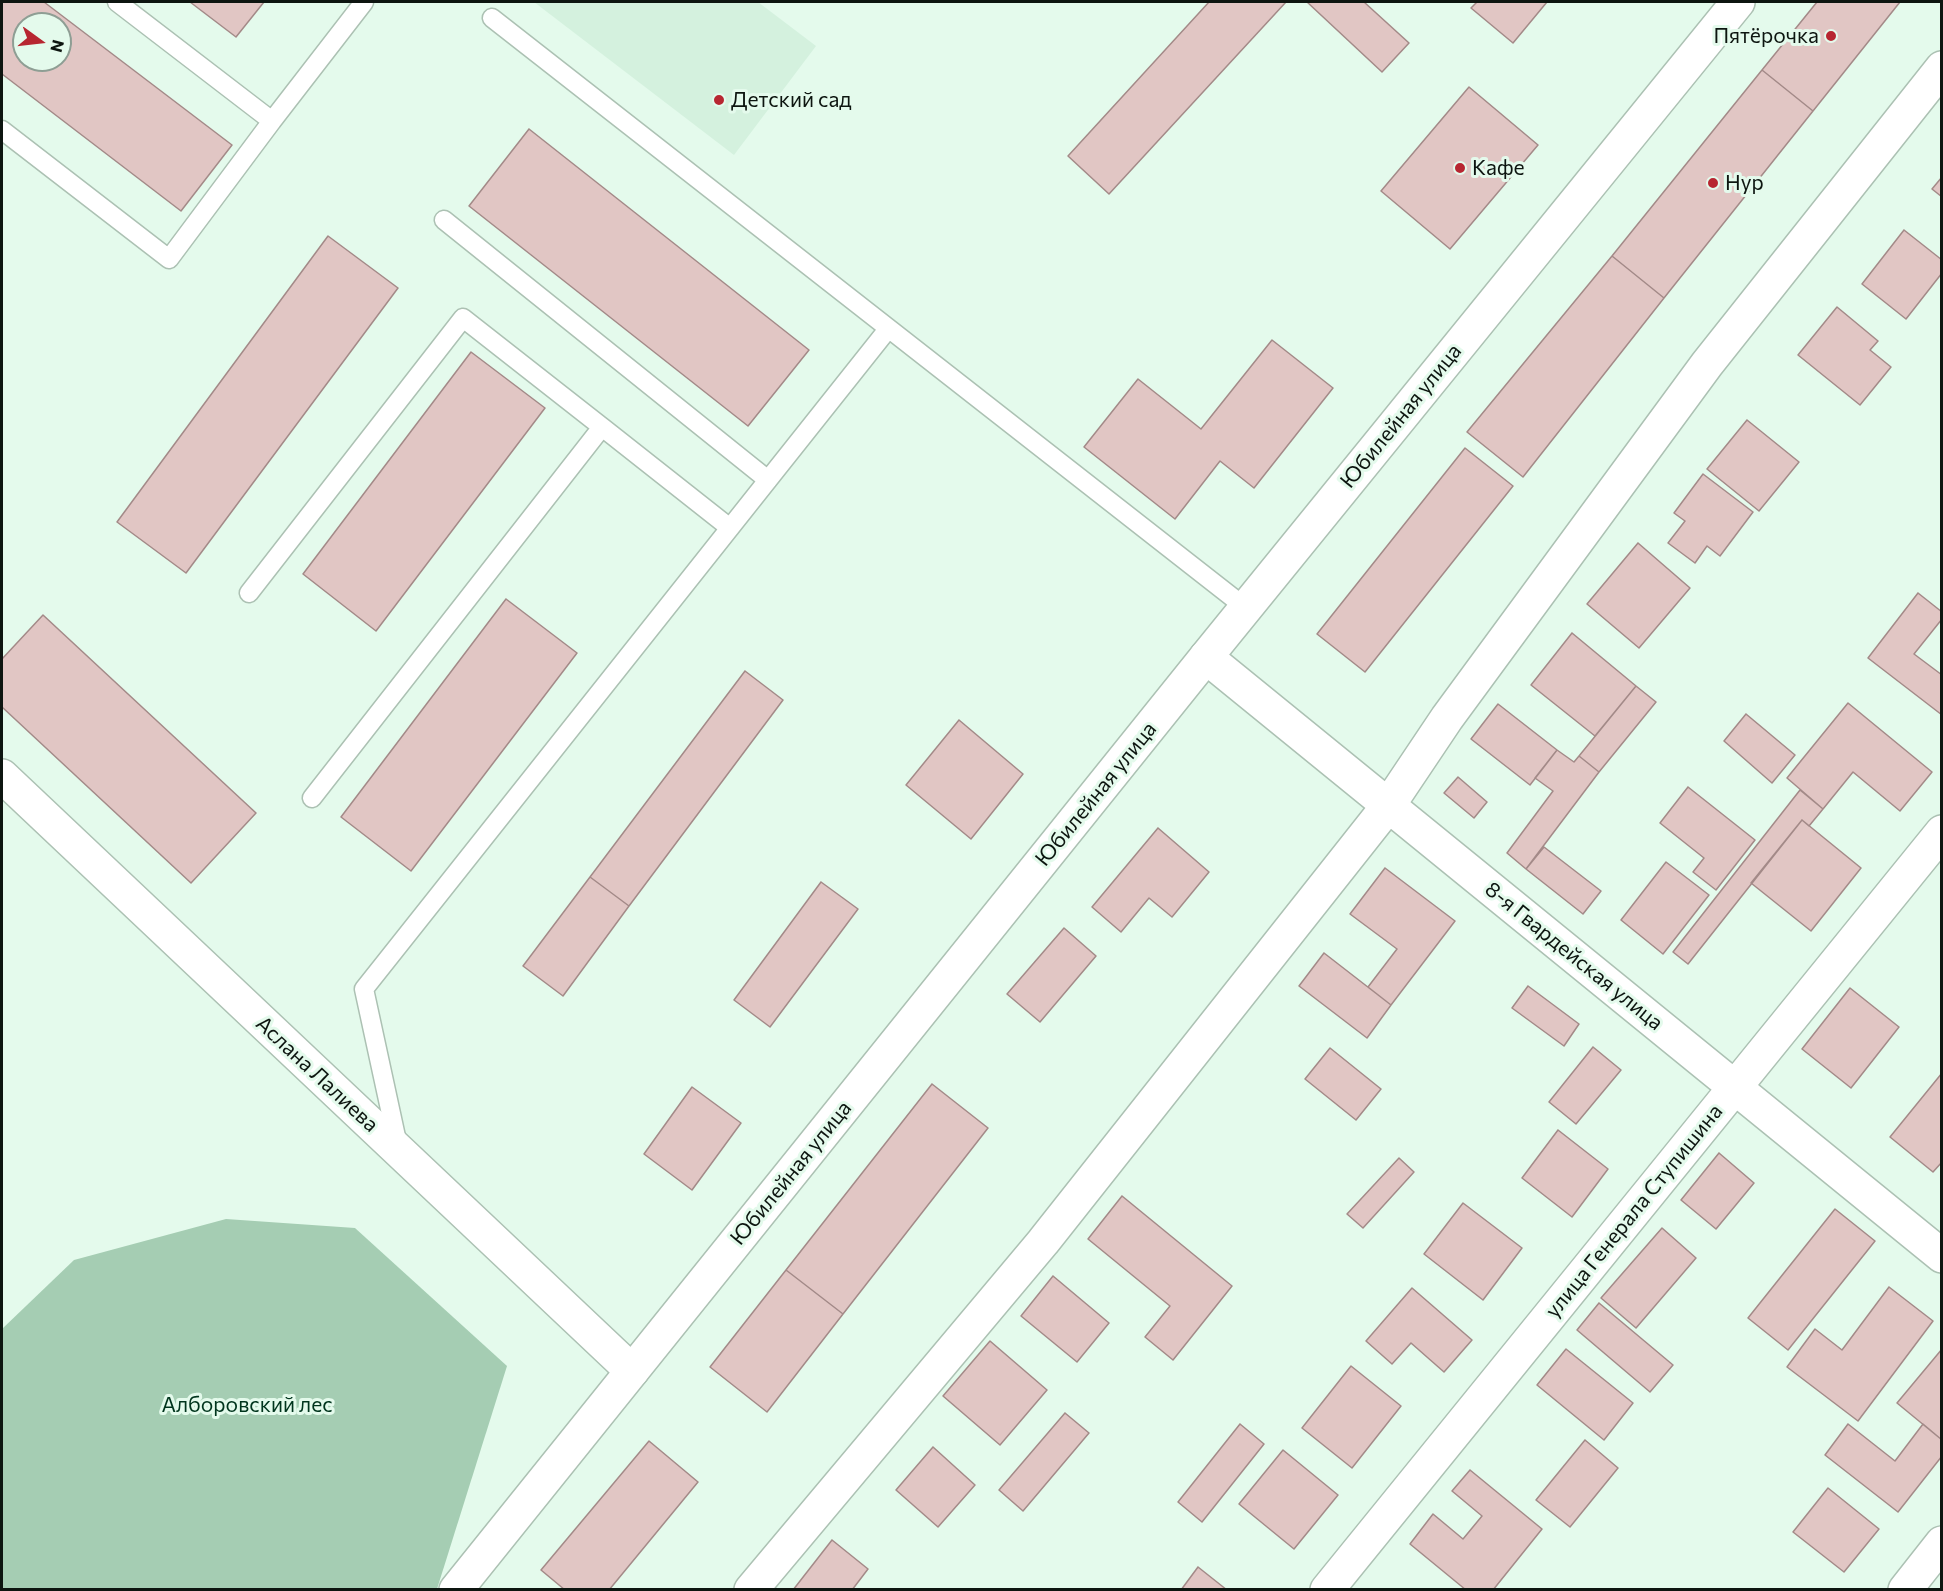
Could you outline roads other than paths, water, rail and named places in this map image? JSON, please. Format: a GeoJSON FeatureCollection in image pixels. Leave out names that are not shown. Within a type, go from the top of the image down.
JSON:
{"type":"FeatureCollection","features":[{"type":"Feature","properties":{"kind":"street","name":"Юбилейная улица"},"geometry":{"type":"LineString","coordinates":[[456,1590],[1206,657],[1738,2]]}},
{"type":"Feature","properties":{"kind":"street"},"geometry":{"type":"LineString","coordinates":[[751,1590],[1043,1242],[1388,806],[1448,718],[1707,364],[1941,68]]}},
{"type":"Feature","properties":{"kind":"street","name":"8-я Гвардейская улица"},"geometry":{"type":"LineString","coordinates":[[1206,657],[1941,1256]]}},
{"type":"Feature","properties":{"kind":"street","name":"Аслана Лалиева"},"geometry":{"type":"LineString","coordinates":[[2,776],[632,1371]]}},
{"type":"Feature","properties":{"kind":"street","name":"улица Генерала Ступишина"},"geometry":{"type":"LineString","coordinates":[[1327,1590],[1941,832]]}},
{"type":"Feature","properties":{"kind":"street"},"geometry":{"type":"LineString","coordinates":[[1905,1590],[1941,1543]]}},
{"type":"Feature","properties":{"kind":"lane"},"geometry":{"type":"LineString","coordinates":[[117,2],[272,121]]}},
{"type":"Feature","properties":{"kind":"lane"},"geometry":{"type":"LineString","coordinates":[[2,130],[169,259],[364,2]]}},
{"type":"Feature","properties":{"kind":"lane"},"geometry":{"type":"LineString","coordinates":[[492,18],[1246,608]]}},
{"type":"Feature","properties":{"kind":"lane"},"geometry":{"type":"LineString","coordinates":[[444,220],[768,480]]}},
{"type":"Feature","properties":{"kind":"lane"},"geometry":{"type":"LineString","coordinates":[[249,593],[463,318],[730,528]]}},
{"type":"Feature","properties":{"kind":"lane"},"geometry":{"type":"LineString","coordinates":[[399,1152],[364,989],[888,328]]}},
{"type":"Feature","properties":{"kind":"lane"},"geometry":{"type":"LineString","coordinates":[[312,798],[602,427]]}},
{"type":"Feature","properties":{"kind":"place","name":"Пятёрочка"},"geometry":{"type":"Point","coordinates":[1831,36]}},
{"type":"Feature","properties":{"kind":"place","name":"Детский сад"},"geometry":{"type":"Point","coordinates":[719,100]}},
{"type":"Feature","properties":{"kind":"place","name":"Кафе"},"geometry":{"type":"Point","coordinates":[1460,168]}},
{"type":"Feature","properties":{"kind":"place","name":"Нур"},"geometry":{"type":"Point","coordinates":[1713,183]}},
{"type":"Feature","properties":{"kind":"park label","name":"Алборовский лес"},"geometry":{"type":"Point","coordinates":[247,1405]}}]}
